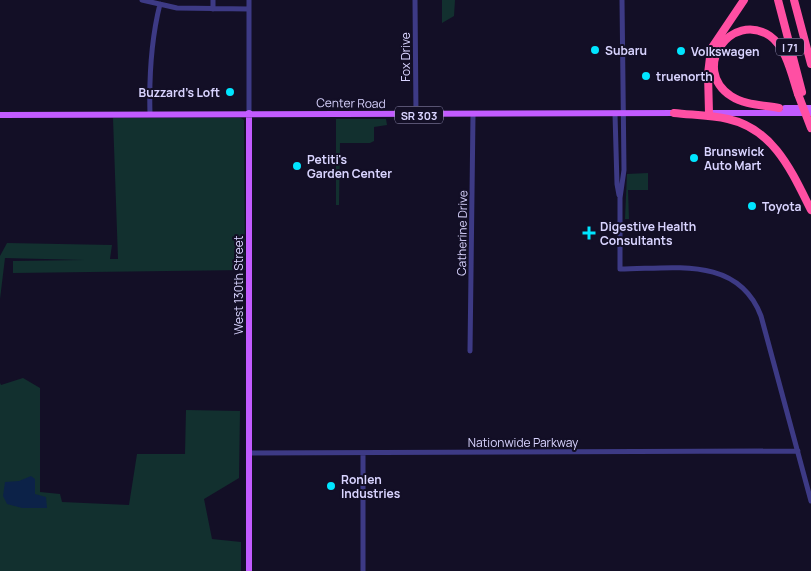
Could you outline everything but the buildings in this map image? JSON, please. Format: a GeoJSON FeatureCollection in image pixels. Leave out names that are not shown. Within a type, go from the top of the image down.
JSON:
{"type":"FeatureCollection","features":[{"type":"Feature","properties":{"kind":"highway"},"geometry":{"type":"LineString","coordinates":[[709,113],[708,74],[711,49],[744,0]]}},
{"type":"Feature","properties":{"kind":"highway","name":"I 71"},"geometry":{"type":"LineString","coordinates":[[778,0],[800,93]]}},
{"type":"Feature","properties":{"kind":"highway","name":"I 71"},"geometry":{"type":"LineString","coordinates":[[794,0],[811,64]]}},
{"type":"Feature","properties":{"kind":"highway"},"geometry":{"type":"LineString","coordinates":[[779,108],[732,97],[721,87],[714,75],[714,61],[724,40],[735,33],[749,29],[771,36],[781,51],[800,93],[811,127]]}},
{"type":"Feature","properties":{"kind":"highway"},"geometry":{"type":"LineString","coordinates":[[674,113],[728,119],[760,133],[775,146],[790,167],[811,210]]}},
{"type":"Feature","properties":{"kind":"main road","name":"Center Road"},"geometry":{"type":"LineString","coordinates":[[762,112],[779,108],[811,108]]}},
{"type":"Feature","properties":{"kind":"main road","name":"Center Road"},"geometry":{"type":"LineString","coordinates":[[0,115],[150,112],[416,115],[811,113]]}},
{"type":"Feature","properties":{"kind":"main road","name":"West 130th Street"},"geometry":{"type":"LineString","coordinates":[[249,113],[249,571]]}},
{"type":"Feature","properties":{"kind":"street"},"geometry":{"type":"LineString","coordinates":[[142,0],[177,8],[247,9]]}},
{"type":"Feature","properties":{"kind":"street"},"geometry":{"type":"LineString","coordinates":[[213,0],[213,9]]}},
{"type":"Feature","properties":{"kind":"street","name":"West 130th Street"},"geometry":{"type":"LineString","coordinates":[[249,0],[247,9],[249,113]]}},
{"type":"Feature","properties":{"kind":"street","name":"Fox Drive"},"geometry":{"type":"LineString","coordinates":[[415,0],[416,115]]}},
{"type":"Feature","properties":{"kind":"street"},"geometry":{"type":"LineString","coordinates":[[622,0],[623,177],[620,198],[620,269],[710,270],[730,278],[747,291],[761,316],[811,501]]}},
{"type":"Feature","properties":{"kind":"street"},"geometry":{"type":"LineString","coordinates":[[150,112],[152,36],[160,4]]}},
{"type":"Feature","properties":{"kind":"street"},"geometry":{"type":"LineString","coordinates":[[615,114],[616,177],[620,198]]}},
{"type":"Feature","properties":{"kind":"street","name":"Catherine Drive"},"geometry":{"type":"LineString","coordinates":[[470,351],[473,115]]}},
{"type":"Feature","properties":{"kind":"street","name":"Nationwide Parkway"},"geometry":{"type":"LineString","coordinates":[[249,454],[798,451]]}},
{"type":"Feature","properties":{"kind":"street"},"geometry":{"type":"LineString","coordinates":[[363,453],[363,571]]}},
{"type":"Feature","properties":{"kind":"green space"},"geometry":{"type":"Polygon","coordinates":[[[442,0],[455,0],[454,16],[442,23],[442,0]]]}},
{"type":"Feature","properties":{"kind":"green space"},"geometry":{"type":"Polygon","coordinates":[[[113,118],[241,118],[244,120],[245,270],[13,273],[13,261],[84,260],[5,258],[0,299],[0,256],[7,243],[112,245],[110,259],[118,259],[113,118]]]}},
{"type":"Feature","properties":{"kind":"green space"},"geometry":{"type":"Polygon","coordinates":[[[336,119],[386,119],[387,125],[374,127],[374,141],[370,143],[340,143],[339,205],[336,205],[336,119]]]}},
{"type":"Feature","properties":{"kind":"green space"},"geometry":{"type":"Polygon","coordinates":[[[648,173],[648,190],[628,190],[629,219],[625,219],[627,174],[648,173]]]}},
{"type":"Feature","properties":{"kind":"green space"},"geometry":{"type":"Polygon","coordinates":[[[23,378],[40,388],[40,492],[60,494],[62,502],[129,505],[137,454],[185,454],[186,410],[240,411],[239,478],[204,499],[212,539],[241,542],[241,571],[0,571],[0,383],[1,385],[23,378]]]}},
{"type":"Feature","properties":{"kind":"water"},"geometry":{"type":"Polygon","coordinates":[[[31,476],[35,479],[35,494],[46,497],[47,508],[22,508],[7,504],[3,496],[5,482],[19,481],[31,476]]]}},
{"type":"Feature","properties":{"kind":"place","name":"Subaru"},"geometry":{"type":"Point","coordinates":[595,50]}},
{"type":"Feature","properties":{"kind":"place","name":"Volkswagen"},"geometry":{"type":"Point","coordinates":[681,51]}},
{"type":"Feature","properties":{"kind":"place","name":"truenorth"},"geometry":{"type":"Point","coordinates":[646,76]}},
{"type":"Feature","properties":{"kind":"place","name":"Buzzard's Loft"},"geometry":{"type":"Point","coordinates":[230,92]}},
{"type":"Feature","properties":{"kind":"place","name":"Brunswick Auto Mart"},"geometry":{"type":"Point","coordinates":[694,158]}},
{"type":"Feature","properties":{"kind":"place","name":"Petiti's Garden Center"},"geometry":{"type":"Point","coordinates":[297,166]}},
{"type":"Feature","properties":{"kind":"place","name":"Toyota"},"geometry":{"type":"Point","coordinates":[752,206]}},
{"type":"Feature","properties":{"kind":"place","name":"Digestive Health Consultants"},"geometry":{"type":"Point","coordinates":[589,233]}},
{"type":"Feature","properties":{"kind":"place","name":"Ronlen Industries"},"geometry":{"type":"Point","coordinates":[331,486]}}]}
